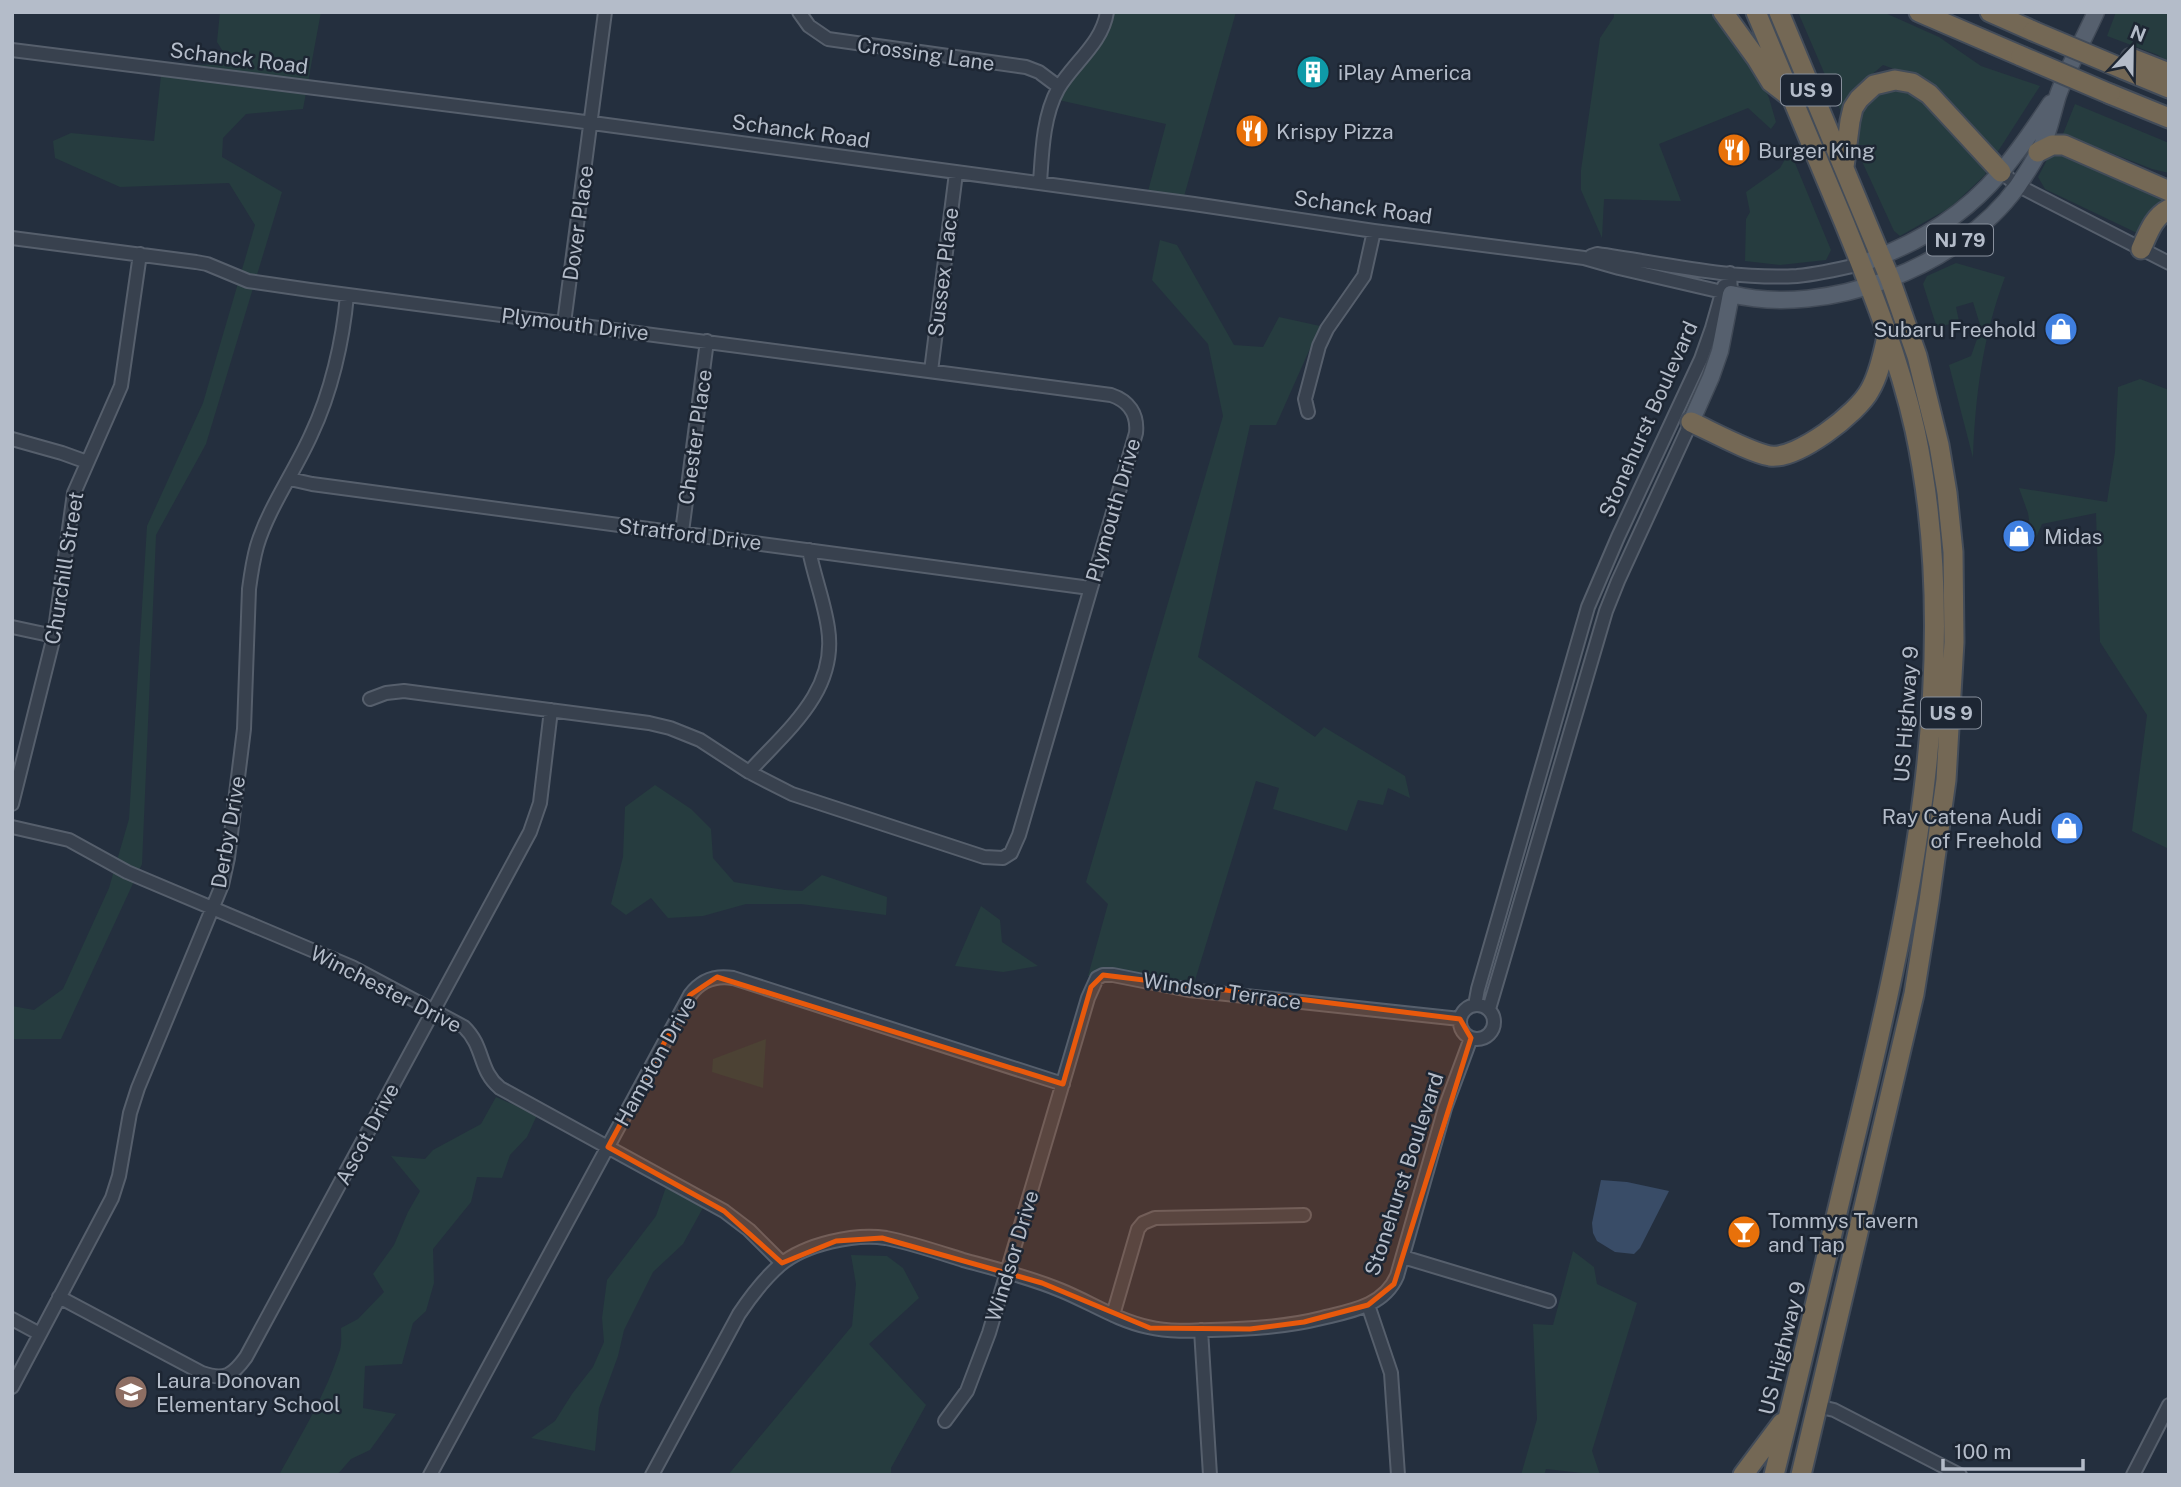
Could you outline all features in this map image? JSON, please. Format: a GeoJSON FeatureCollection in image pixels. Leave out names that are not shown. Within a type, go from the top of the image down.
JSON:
{"type":"FeatureCollection","features":[{"type":"Feature","properties":{"kind":"highway"},"geometry":{"type":"LineString","coordinates":[[1723,12],[1770,82],[1791,97]]}},
{"type":"Feature","properties":{"kind":"highway","name":"US Highway 9"},"geometry":{"type":"LineString","coordinates":[[1756,12],[1870,286],[1901,375],[1916,433],[1931,536],[1934,619],[1929,742],[1914,864],[1900,942],[1774,1475]]}},
{"type":"Feature","properties":{"kind":"highway","name":"US Highway 9"},"geometry":{"type":"LineString","coordinates":[[1779,12],[1890,279],[1917,356],[1932,413],[1953,552],[1954,642],[1949,745],[1930,901],[1909,1018],[1801,1475]]}},
{"type":"Feature","properties":{"kind":"highway"},"geometry":{"type":"LineString","coordinates":[[1919,12],[2169,118]]}},
{"type":"Feature","properties":{"kind":"highway"},"geometry":{"type":"LineString","coordinates":[[1990,12],[2035,26],[2125,63],[2169,88]]}},
{"type":"Feature","properties":{"kind":"highway"},"geometry":{"type":"LineString","coordinates":[[2013,12],[2035,26]]}},
{"type":"Feature","properties":{"kind":"highway"},"geometry":{"type":"LineString","coordinates":[[2125,63],[2169,73]]}},
{"type":"Feature","properties":{"kind":"highway"},"geometry":{"type":"LineString","coordinates":[[1844,169],[1853,108],[1874,85],[1895,80],[1912,83],[1929,94],[2001,172]]}},
{"type":"Feature","properties":{"kind":"highway"},"geometry":{"type":"LineString","coordinates":[[2038,152],[2052,145],[2064,145],[2169,191]]}},
{"type":"Feature","properties":{"kind":"highway"},"geometry":{"type":"LineString","coordinates":[[2141,249],[2155,220],[2169,209]]}},
{"type":"Feature","properties":{"kind":"highway"},"geometry":{"type":"LineString","coordinates":[[1691,422],[1769,456],[1785,455],[1802,449],[1866,398],[1877,374],[1888,332]]}},
{"type":"Feature","properties":{"kind":"highway"},"geometry":{"type":"LineString","coordinates":[[1743,1475],[1789,1413]]}},
{"type":"Feature","properties":{"kind":"main road","name":"NJ 79"},"geometry":{"type":"LineString","coordinates":[[1870,286],[1926,261],[1965,237],[2017,186],[2045,138],[2059,93],[2096,12]]}},
{"type":"Feature","properties":{"kind":"main road","name":"NJ 79"},"geometry":{"type":"LineString","coordinates":[[1861,264],[1906,246],[1940,226],[1968,204],[2001,172],[2059,93]]}},
{"type":"Feature","properties":{"kind":"main road","name":"Schanck Road"},"geometry":{"type":"LineString","coordinates":[[1726,293],[1787,300],[1836,294],[1870,286]]}},
{"type":"Feature","properties":{"kind":"main road","name":"Stonehurst Boulevard"},"geometry":{"type":"LineString","coordinates":[[1691,422],[1720,351],[1726,293]]}},
{"type":"Feature","properties":{"kind":"street","name":"Dover Place"},"geometry":{"type":"LineString","coordinates":[[564,323],[605,12]]}},
{"type":"Feature","properties":{"kind":"street","name":"Crossing Lane"},"geometry":{"type":"LineString","coordinates":[[799,12],[809,26],[828,39],[1026,67],[1039,72],[1059,87]]}},
{"type":"Feature","properties":{"kind":"street"},"geometry":{"type":"LineString","coordinates":[[1040,184],[1049,107],[1059,87],[1097,38],[1107,12]]}},
{"type":"Feature","properties":{"kind":"street","name":"Schanck Road"},"geometry":{"type":"LineString","coordinates":[[12,50],[359,92],[1584,258],[1726,293]]}},
{"type":"Feature","properties":{"kind":"street"},"geometry":{"type":"LineString","coordinates":[[2001,172],[2017,186],[2169,263]]}},
{"type":"Feature","properties":{"kind":"street","name":"Sussex Place"},"geometry":{"type":"LineString","coordinates":[[931,371],[956,173]]}},
{"type":"Feature","properties":{"kind":"street"},"geometry":{"type":"LineString","coordinates":[[1308,412],[1305,399],[1319,346],[1327,329],[1364,276],[1374,231]]}},
{"type":"Feature","properties":{"kind":"street","name":"Plymouth Drive"},"geometry":{"type":"LineString","coordinates":[[12,238],[207,264],[248,281],[1111,395],[1122,400],[1133,410],[1136,417],[1136,433],[1019,835],[1009,855],[1003,858],[984,857],[807,800],[749,772],[700,740],[670,728],[404,691],[386,693],[370,699]]}},
{"type":"Feature","properties":{"kind":"street","name":"Churchill Street"},"geometry":{"type":"LineString","coordinates":[[12,804],[54,636],[71,506],[87,462],[121,386],[139,254]]}},
{"type":"Feature","properties":{"kind":"street","name":"Schanck Road"},"geometry":{"type":"LineString","coordinates":[[1584,258],[1597,254],[1769,276],[1815,274],[1861,264]]}},
{"type":"Feature","properties":{"kind":"street","name":"Stonehurst Boulevard"},"geometry":{"type":"LineString","coordinates":[[1475,1005],[1588,607],[1704,348],[1726,293],[1730,273]]}},
{"type":"Feature","properties":{"kind":"street","name":"Derby Drive"},"geometry":{"type":"LineString","coordinates":[[12,1387],[112,1198],[138,1088],[222,886],[244,729],[252,566],[265,525],[290,479],[326,396],[335,362],[346,295]]}},
{"type":"Feature","properties":{"kind":"street","name":"Chester Place"},"geometry":{"type":"LineString","coordinates":[[682,532],[707,341]]}},
{"type":"Feature","properties":{"kind":"street"},"geometry":{"type":"LineString","coordinates":[[1667,431],[1691,422]]}},
{"type":"Feature","properties":{"kind":"street","name":"Stonehurst Boulevard"},"geometry":{"type":"LineString","coordinates":[[652,1475],[739,1314],[756,1289],[782,1263],[824,1244],[849,1239],[879,1238],[912,1245],[1061,1290],[1130,1323],[1175,1331],[1250,1329],[1293,1324],[1368,1305],[1388,1292],[1394,1284],[1403,1257],[1445,1108],[1471,1038],[1483,1038],[1492,1031],[1495,1019],[1489,1009],[1581,694],[1614,591],[1691,422]]}},
{"type":"Feature","properties":{"kind":"street"},"geometry":{"type":"LineString","coordinates":[[12,439],[87,462]]}},
{"type":"Feature","properties":{"kind":"street"},"geometry":{"type":"LineString","coordinates":[[1647,475],[1663,483]]}},
{"type":"Feature","properties":{"kind":"street","name":"Stratford Drive"},"geometry":{"type":"LineString","coordinates":[[290,479],[1090,587]]}},
{"type":"Feature","properties":{"kind":"street"},"geometry":{"type":"LineString","coordinates":[[749,772],[808,707],[825,673],[829,651],[828,630],[809,550]]}},
{"type":"Feature","properties":{"kind":"street"},"geometry":{"type":"LineString","coordinates":[[12,627],[54,636]]}},
{"type":"Feature","properties":{"kind":"street"},"geometry":{"type":"LineString","coordinates":[[1564,689],[1581,694]]}},
{"type":"Feature","properties":{"kind":"street","name":"Ascot Drive"},"geometry":{"type":"LineString","coordinates":[[59,1297],[202,1373],[215,1376],[235,1372],[246,1357],[535,822],[540,803],[551,710]]}},
{"type":"Feature","properties":{"kind":"street","name":"Winchester Drive"},"geometry":{"type":"LineString","coordinates":[[12,827],[69,840],[127,872],[352,967],[464,1027],[481,1051],[488,1076],[499,1088],[724,1211],[749,1230],[782,1263]]}},
{"type":"Feature","properties":{"kind":"street","name":"Windsor Terrace"},"geometry":{"type":"LineString","coordinates":[[1063,1084],[1091,987],[1095,979],[1103,975],[1233,995],[1460,1019]]}},
{"type":"Feature","properties":{"kind":"street","name":"Hampton Drive"},"geometry":{"type":"LineString","coordinates":[[434,1474],[690,995],[701,983],[717,977],[733,978],[1063,1084]]}},
{"type":"Feature","properties":{"kind":"street"},"geometry":{"type":"LineString","coordinates":[[1471,1038],[1464,1033],[1460,1019],[1465,1009],[1475,1005],[1489,1009]]}},
{"type":"Feature","properties":{"kind":"street","name":"Windsor Drive"},"geometry":{"type":"LineString","coordinates":[[945,1421],[967,1391],[989,1333],[1063,1084]]}},
{"type":"Feature","properties":{"kind":"street"},"geometry":{"type":"LineString","coordinates":[[1113,1315],[1138,1229],[1143,1223],[1155,1218],[1304,1215]]}},
{"type":"Feature","properties":{"kind":"street"},"geometry":{"type":"LineString","coordinates":[[1403,1257],[1549,1301]]}},
{"type":"Feature","properties":{"kind":"street"},"geometry":{"type":"LineString","coordinates":[[1368,1305],[1391,1373],[1398,1475]]}},
{"type":"Feature","properties":{"kind":"street"},"geometry":{"type":"LineString","coordinates":[[12,1319],[40,1334]]}},
{"type":"Feature","properties":{"kind":"street"},"geometry":{"type":"LineString","coordinates":[[1201,1330],[1210,1475]]}},
{"type":"Feature","properties":{"kind":"street"},"geometry":{"type":"LineString","coordinates":[[2133,1475],[2169,1405]]}},
{"type":"Feature","properties":{"kind":"street"},"geometry":{"type":"LineString","coordinates":[[1817,1406],[1834,1410],[1959,1475]]}},
{"type":"Feature","properties":{"kind":"highlighted area"},"geometry":{"type":"Polygon","coordinates":[[[1103,975],[1460,1019],[1471,1038],[1394,1284],[1368,1305],[1304,1322],[1250,1329],[1150,1328],[1042,1283],[882,1238],[836,1241],[782,1263],[724,1211],[608,1147],[690,995],[717,977],[1063,1084],[1091,987],[1103,975]]]}},
{"type":"Feature","properties":{"kind":"green space"},"geometry":{"type":"Polygon","coordinates":[[[220,12],[321,12],[303,109],[246,114],[223,138],[222,157],[282,192],[206,444],[156,535],[142,864],[61,1039],[12,1039],[12,1006],[34,1010],[63,989],[109,888],[129,819],[147,526],[203,403],[255,225],[229,183],[120,187],[55,158],[53,141],[71,133],[154,141],[162,66],[231,64],[217,42],[220,12]]]}},
{"type":"Feature","properties":{"kind":"green space"},"geometry":{"type":"Polygon","coordinates":[[[1105,12],[1236,12],[1183,200],[1147,195],[1166,124],[1054,99],[1101,30],[1105,12]]]}},
{"type":"Feature","properties":{"kind":"green space"},"geometry":{"type":"Polygon","coordinates":[[[1614,12],[1717,12],[1751,59],[1769,98],[1776,122],[1771,129],[1748,108],[1659,144],[1681,201],[1604,199],[1602,238],[1581,190],[1581,170],[1600,38],[1614,17],[1614,12]]]}},
{"type":"Feature","properties":{"kind":"green space"},"geometry":{"type":"Polygon","coordinates":[[[1798,12],[1883,12],[1939,37],[1981,66],[2040,86],[1995,156],[1930,82],[1883,65],[1862,83],[1841,112],[1798,12]]]}},
{"type":"Feature","properties":{"kind":"green space"},"geometry":{"type":"Polygon","coordinates":[[[2116,12],[2169,12],[2169,64],[2158,55],[2107,36],[2116,12]]]}},
{"type":"Feature","properties":{"kind":"green space"},"geometry":{"type":"Polygon","coordinates":[[[1883,85],[1909,86],[1987,168],[1985,175],[1951,207],[1900,236],[1894,231],[1860,157],[1866,152],[1864,145],[1856,145],[1856,119],[1864,98],[1883,85]]]}},
{"type":"Feature","properties":{"kind":"green space"},"geometry":{"type":"Polygon","coordinates":[[[2075,104],[2169,143],[2169,173],[2152,169],[2063,134],[2075,104]]]}},
{"type":"Feature","properties":{"kind":"green space"},"geometry":{"type":"Polygon","coordinates":[[[1790,151],[1831,250],[1826,260],[1780,265],[1745,261],[1746,219],[1750,212],[1746,192],[1780,168],[1790,151]]]}},
{"type":"Feature","properties":{"kind":"green space"},"geometry":{"type":"Polygon","coordinates":[[[2066,153],[2169,196],[2169,201],[2155,207],[2139,234],[2045,189],[2038,177],[2050,154],[2066,153]]]}},
{"type":"Feature","properties":{"kind":"green space"},"geometry":{"type":"Polygon","coordinates":[[[1160,240],[1177,245],[1234,345],[1263,347],[1279,317],[1320,326],[1276,425],[1250,425],[1198,657],[1315,737],[1324,727],[1405,776],[1410,798],[1388,788],[1383,805],[1358,800],[1347,831],[1273,809],[1279,788],[1256,781],[1192,990],[1088,976],[1108,904],[1086,882],[1223,416],[1208,344],[1152,280],[1160,240]]]}},
{"type":"Feature","properties":{"kind":"green space"},"geometry":{"type":"Polygon","coordinates":[[[1956,263],[2005,277],[1991,321],[1982,366],[1973,458],[1949,365],[1971,356],[1981,328],[1973,302],[1956,307],[1959,321],[1937,328],[1923,284],[1927,276],[1956,263]]]}},
{"type":"Feature","properties":{"kind":"green space"},"geometry":{"type":"Polygon","coordinates":[[[2140,379],[2169,390],[2169,849],[2132,831],[2147,715],[2100,642],[2096,513],[2042,524],[2033,545],[2028,513],[2019,488],[2107,502],[2115,452],[2118,387],[2140,379]]]}},
{"type":"Feature","properties":{"kind":"green space"},"geometry":{"type":"Polygon","coordinates":[[[655,785],[691,809],[711,829],[713,858],[734,882],[802,891],[822,875],[887,897],[886,915],[801,904],[746,904],[703,916],[668,918],[651,898],[626,915],[611,904],[623,857],[625,807],[655,785]]]}},
{"type":"Feature","properties":{"kind":"green space"},"geometry":{"type":"Polygon","coordinates":[[[981,906],[1000,920],[1002,942],[1038,966],[1003,972],[955,966],[981,906]]]}},
{"type":"Feature","properties":{"kind":"green space"},"geometry":{"type":"Polygon","coordinates":[[[766,1039],[763,1088],[712,1072],[713,1059],[766,1039]]]}},
{"type":"Feature","properties":{"kind":"green space"},"geometry":{"type":"Polygon","coordinates":[[[496,1097],[537,1115],[527,1137],[510,1155],[502,1178],[477,1177],[471,1202],[433,1249],[434,1283],[426,1311],[413,1323],[402,1364],[365,1366],[363,1408],[396,1414],[370,1450],[351,1459],[337,1475],[279,1475],[328,1382],[340,1350],[341,1328],[358,1319],[384,1292],[373,1274],[394,1245],[420,1191],[391,1156],[425,1159],[433,1150],[481,1124],[496,1097]]]}},
{"type":"Feature","properties":{"kind":"green space"},"geometry":{"type":"Polygon","coordinates":[[[666,1187],[704,1206],[683,1244],[653,1272],[624,1330],[618,1356],[599,1408],[595,1451],[531,1438],[555,1421],[593,1367],[604,1342],[602,1318],[607,1280],[656,1216],[666,1187]]]}},
{"type":"Feature","properties":{"kind":"green space"},"geometry":{"type":"Polygon","coordinates":[[[1573,1251],[1594,1267],[1597,1284],[1637,1303],[1592,1451],[1600,1475],[1546,1469],[1544,1475],[1521,1475],[1537,1419],[1533,1324],[1553,1325],[1573,1251]]]}},
{"type":"Feature","properties":{"kind":"green space"},"geometry":{"type":"Polygon","coordinates":[[[851,1255],[887,1256],[903,1268],[919,1298],[869,1344],[926,1405],[891,1468],[891,1475],[728,1475],[852,1326],[856,1284],[851,1255]]]}},
{"type":"Feature","properties":{"kind":"water"},"geometry":{"type":"Polygon","coordinates":[[[1601,1180],[1627,1182],[1669,1191],[1640,1248],[1634,1254],[1615,1252],[1597,1241],[1593,1233],[1592,1223],[1601,1180]]]}},
{"type":"Feature","properties":{"kind":"place","name":"iPlay America"},"geometry":{"type":"Point","coordinates":[1313,72]}},
{"type":"Feature","properties":{"kind":"place","name":"Krispy Pizza"},"geometry":{"type":"Point","coordinates":[1252,131]}},
{"type":"Feature","properties":{"kind":"place","name":"Burger King"},"geometry":{"type":"Point","coordinates":[1734,150]}},
{"type":"Feature","properties":{"kind":"place","name":"Subaru Freehold"},"geometry":{"type":"Point","coordinates":[2061,329]}},
{"type":"Feature","properties":{"kind":"place","name":"Midas"},"geometry":{"type":"Point","coordinates":[2019,536]}},
{"type":"Feature","properties":{"kind":"place","name":"Ray Catena Audi of Freehold"},"geometry":{"type":"Point","coordinates":[2067,828]}},
{"type":"Feature","properties":{"kind":"place","name":"Tommys Tavern and Tap"},"geometry":{"type":"Point","coordinates":[1744,1232]}},
{"type":"Feature","properties":{"kind":"place","name":"Laura Donovan Elementary School"},"geometry":{"type":"Point","coordinates":[131,1392]}}]}
